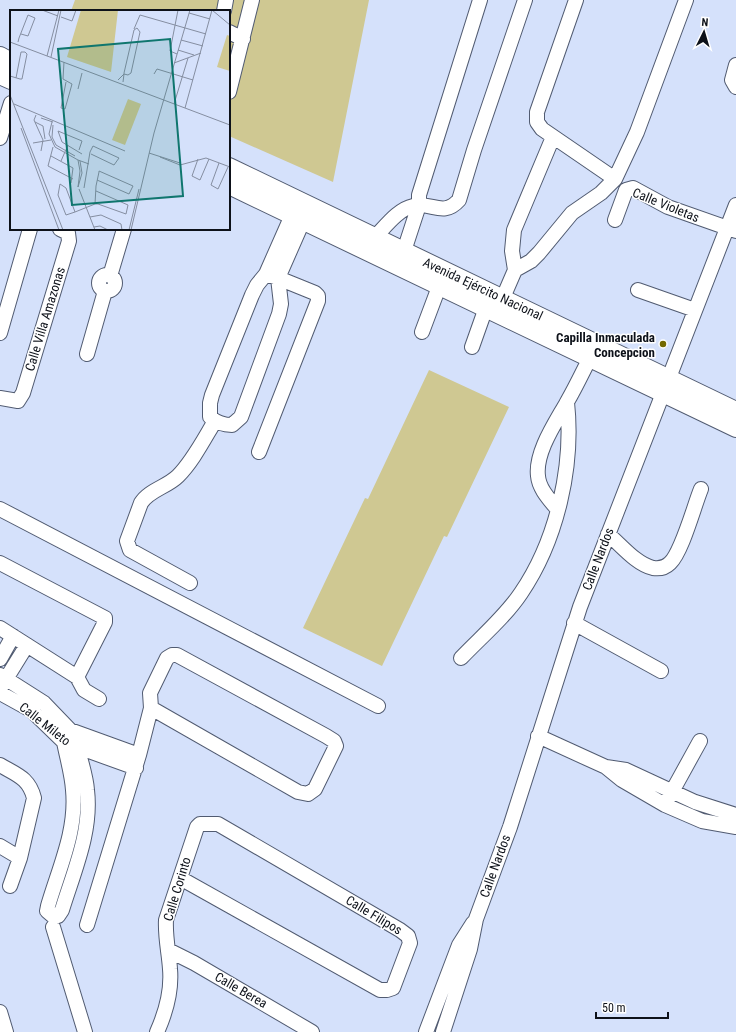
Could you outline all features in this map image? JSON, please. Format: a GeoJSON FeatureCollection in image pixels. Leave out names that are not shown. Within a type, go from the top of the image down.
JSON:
{"type":"FeatureCollection","features":[{"type":"Feature","properties":{"kind":"main road"},"geometry":{"type":"LineString","coordinates":[[0,56],[10,61]]}},
{"type":"Feature","properties":{"kind":"main road"},"geometry":{"type":"LineString","coordinates":[[0,75],[10,80]]}},
{"type":"Feature","properties":{"kind":"main road","name":"Avenida Ejército Nacional"},"geometry":{"type":"LineString","coordinates":[[230,168],[301,210],[666,385],[734,420]]}},
{"type":"Feature","properties":{"kind":"main road","name":"Avenida Ejército Nacional"},"geometry":{"type":"LineString","coordinates":[[230,185],[375,237],[404,251],[442,278]]}},
{"type":"Feature","properties":{"kind":"street"},"geometry":{"type":"LineString","coordinates":[[224,10],[226,0]]}},
{"type":"Feature","properties":{"kind":"street"},"geometry":{"type":"LineString","coordinates":[[230,88],[252,0]]}},
{"type":"Feature","properties":{"kind":"street"},"geometry":{"type":"LineString","coordinates":[[404,251],[419,205],[419,195],[480,0]]}},
{"type":"Feature","properties":{"kind":"street"},"geometry":{"type":"LineString","coordinates":[[375,237],[398,214],[411,206],[419,205],[444,209],[454,206],[459,200],[474,150],[525,0]]}},
{"type":"Feature","properties":{"kind":"street"},"geometry":{"type":"LineString","coordinates":[[576,0],[536,118],[538,126],[615,179]]}},
{"type":"Feature","properties":{"kind":"street"},"geometry":{"type":"LineString","coordinates":[[472,347],[494,303],[516,270],[531,261],[539,253],[572,213],[601,193],[615,179],[637,132],[686,0]]}},
{"type":"Feature","properties":{"kind":"street"},"geometry":{"type":"LineString","coordinates":[[230,32],[243,39]]}},
{"type":"Feature","properties":{"kind":"street"},"geometry":{"type":"LineString","coordinates":[[736,65],[732,80],[736,87]]}},
{"type":"Feature","properties":{"kind":"street"},"geometry":{"type":"LineString","coordinates":[[0,138],[10,106]]}},
{"type":"Feature","properties":{"kind":"street"},"geometry":{"type":"LineString","coordinates":[[516,270],[512,251],[514,230],[553,137]]}},
{"type":"Feature","properties":{"kind":"street","name":"Calle Violetas"},"geometry":{"type":"LineString","coordinates":[[615,220],[626,190],[633,188],[668,207],[732,230]]}},
{"type":"Feature","properties":{"kind":"street","name":"Calle Nardos"},"geometry":{"type":"LineString","coordinates":[[443,1032],[470,949],[476,919],[510,826],[574,623],[695,310],[732,230],[736,205]]}},
{"type":"Feature","properties":{"kind":"street"},"geometry":{"type":"LineString","coordinates":[[272,276],[281,304],[279,314],[241,416],[232,425],[215,421],[210,417],[209,410],[212,395],[252,295],[257,285],[272,276],[301,210]]}},
{"type":"Feature","properties":{"kind":"street"},"geometry":{"type":"LineString","coordinates":[[0,333],[30,230]]}},
{"type":"Feature","properties":{"kind":"street"},"geometry":{"type":"LineString","coordinates":[[86,354],[105,291],[101,287],[100,281],[104,277],[110,276],[124,230]]}},
{"type":"Feature","properties":{"kind":"street","name":"Calle Villa Amazonas"},"geometry":{"type":"LineString","coordinates":[[0,398],[18,401],[23,393],[65,232]]}},
{"type":"Feature","properties":{"kind":"street"},"geometry":{"type":"LineString","coordinates":[[259,452],[318,301],[318,296],[315,293],[272,276]]}},
{"type":"Feature","properties":{"kind":"street"},"geometry":{"type":"LineString","coordinates":[[422,332],[442,278]]}},
{"type":"Feature","properties":{"kind":"street"},"geometry":{"type":"LineString","coordinates":[[638,290],[695,310]]}},
{"type":"Feature","properties":{"kind":"street"},"geometry":{"type":"LineString","coordinates":[[558,510],[540,483],[538,469],[539,461],[553,426],[567,402],[593,350]]}},
{"type":"Feature","properties":{"kind":"street"},"geometry":{"type":"LineString","coordinates":[[461,658],[520,594],[540,560],[558,510],[567,453],[569,429],[567,402]]}},
{"type":"Feature","properties":{"kind":"street"},"geometry":{"type":"LineString","coordinates":[[190,583],[130,550],[127,541],[140,503],[144,497],[165,487],[178,476],[215,421]]}},
{"type":"Feature","properties":{"kind":"street"},"geometry":{"type":"LineString","coordinates":[[608,534],[641,562],[653,568],[662,568],[670,563],[678,551],[700,489]]}},
{"type":"Feature","properties":{"kind":"street"},"geometry":{"type":"LineString","coordinates":[[0,509],[378,706]]}},
{"type":"Feature","properties":{"kind":"street"},"geometry":{"type":"LineString","coordinates":[[0,563],[105,618],[105,622],[96,641],[77,677]]}},
{"type":"Feature","properties":{"kind":"street"},"geometry":{"type":"LineString","coordinates":[[574,623],[661,671]]}},
{"type":"Feature","properties":{"kind":"street"},"geometry":{"type":"LineString","coordinates":[[0,628],[77,677],[84,690],[99,699]]}},
{"type":"Feature","properties":{"kind":"street"},"geometry":{"type":"LineString","coordinates":[[0,659],[13,636]]}},
{"type":"Feature","properties":{"kind":"street"},"geometry":{"type":"LineString","coordinates":[[2,681],[27,645]]}},
{"type":"Feature","properties":{"kind":"street"},"geometry":{"type":"LineString","coordinates":[[87,925],[138,761],[151,708],[150,693],[167,658],[178,654],[326,736],[334,741],[336,746],[315,789],[308,794],[298,792],[151,708]]}},
{"type":"Feature","properties":{"kind":"street","name":"Calle Mileto"},"geometry":{"type":"LineString","coordinates":[[2,681],[44,703],[70,730],[138,761]]}},
{"type":"Feature","properties":{"kind":"street","name":"Calle Mileto"},"geometry":{"type":"LineString","coordinates":[[0,693],[30,710],[70,745],[138,761]]}},
{"type":"Feature","properties":{"kind":"street"},"geometry":{"type":"LineString","coordinates":[[538,736],[606,767],[622,780],[665,805],[702,821],[736,823]]}},
{"type":"Feature","properties":{"kind":"street"},"geometry":{"type":"LineString","coordinates":[[665,805],[700,741]]}},
{"type":"Feature","properties":{"kind":"street"},"geometry":{"type":"LineString","coordinates":[[70,745],[87,789],[87,823],[62,910],[58,916],[54,917],[47,911],[71,833],[74,810],[70,745]]}},
{"type":"Feature","properties":{"kind":"street"},"geometry":{"type":"LineString","coordinates":[[0,765],[26,780],[32,788],[34,798],[20,858],[10,886]]}},
{"type":"Feature","properties":{"kind":"street"},"geometry":{"type":"LineString","coordinates":[[606,767],[626,770],[713,809],[736,823]]}},
{"type":"Feature","properties":{"kind":"street","name":"Calle Corinto"},"geometry":{"type":"LineString","coordinates":[[157,1032],[167,1006],[170,988],[166,920],[197,827],[205,822]]}},
{"type":"Feature","properties":{"kind":"street","name":"Calle Filipos"},"geometry":{"type":"LineString","coordinates":[[180,878],[372,987],[387,990],[393,988],[408,950],[410,943],[408,936],[218,824],[205,822]]}},
{"type":"Feature","properties":{"kind":"street"},"geometry":{"type":"LineString","coordinates":[[0,846],[20,858]]}},
{"type":"Feature","properties":{"kind":"street","name":"Calle Nardos"},"geometry":{"type":"LineString","coordinates":[[426,1032],[459,945],[476,919]]}},
{"type":"Feature","properties":{"kind":"street"},"geometry":{"type":"LineString","coordinates":[[53,927],[85,1032]]}},
{"type":"Feature","properties":{"kind":"street","name":"Calle Berea"},"geometry":{"type":"LineString","coordinates":[[168,950],[194,963],[312,1032]]}},
{"type":"Feature","properties":{"kind":"street"},"geometry":{"type":"LineString","coordinates":[[0,1012],[6,1032]]}},
{"type":"Feature","properties":{"kind":"shaded area"},"geometry":{"type":"Polygon","coordinates":[[[75,0],[369,0],[333,182],[230,136],[230,10],[71,10],[75,0]]]}},
{"type":"Feature","properties":{"kind":"shaded area"},"geometry":{"type":"Polygon","coordinates":[[[429,370],[509,407],[447,537],[444,536],[382,666],[303,628],[365,498],[368,499],[429,370]]]}},
{"type":"Feature","properties":{"kind":"place","name":"Capilla Inmaculada Concepcion"},"geometry":{"type":"Point","coordinates":[663,344]}}]}
